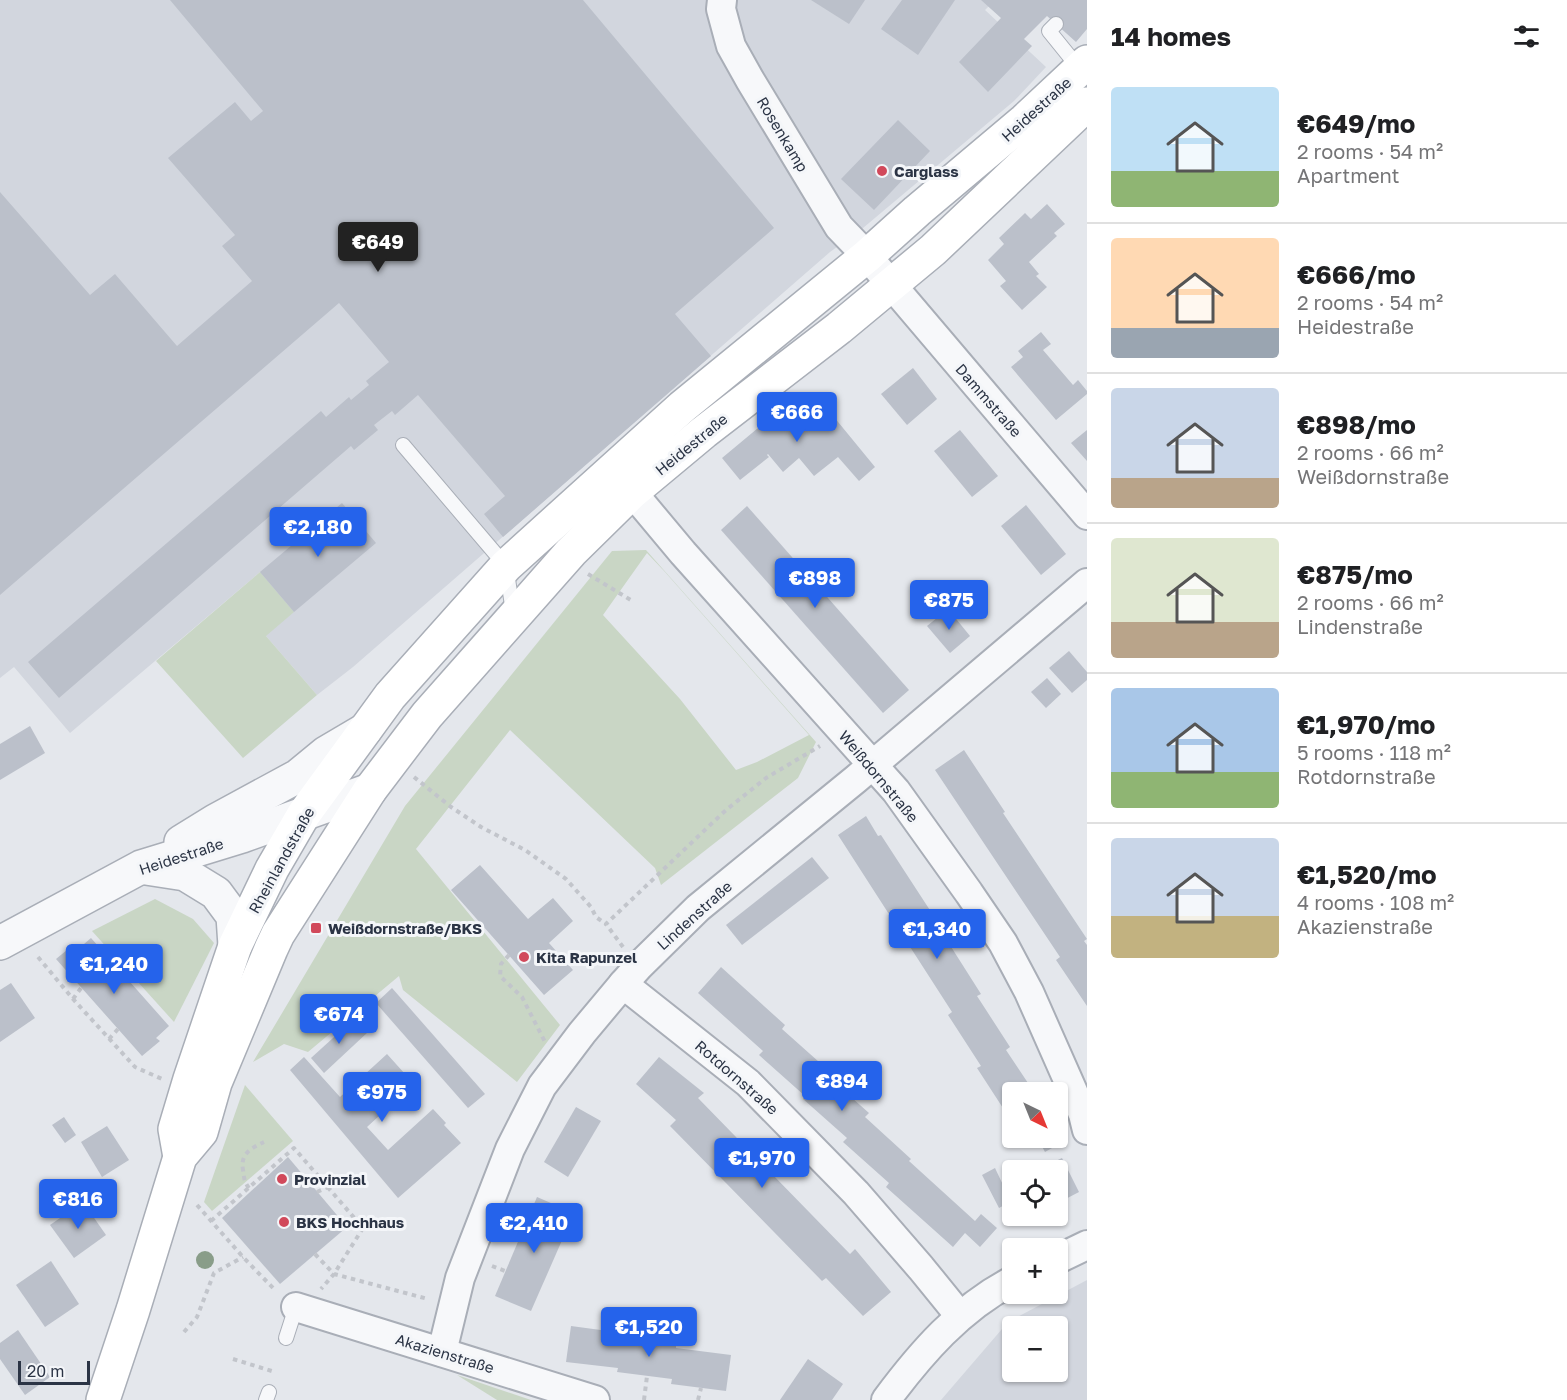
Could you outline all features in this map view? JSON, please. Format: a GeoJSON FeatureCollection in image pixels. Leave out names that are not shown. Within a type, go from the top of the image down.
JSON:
{"type":"FeatureCollection","features":[{"type":"Feature","properties":{"kind":"main road","name":"Heidestraße"},"geometry":{"type":"LineString","coordinates":[[471,605],[506,566],[682,407],[867,256],[1008,135],[1081,68]]}},
{"type":"Feature","properties":{"kind":"main road","name":"Heidestraße"},"geometry":{"type":"LineString","coordinates":[[427,715],[571,552],[632,492],[704,432],[891,285],[961,225],[1087,104]]}},
{"type":"Feature","properties":{"kind":"main road","name":"Rheinlandstraße"},"geometry":{"type":"LineString","coordinates":[[180,1157],[175,1129],[190,1079],[235,946],[272,869],[304,814],[390,696],[471,605]]}},
{"type":"Feature","properties":{"kind":"main road","name":"Rheinlandstraße"},"geometry":{"type":"LineString","coordinates":[[103,1400],[180,1157],[201,1132],[215,1083],[278,934],[370,790],[427,715]]}},
{"type":"Feature","properties":{"kind":"street","name":"Rosenkamp"},"geometry":{"type":"LineString","coordinates":[[722,0],[721,9],[731,46],[750,80],[839,227],[891,285]]}},
{"type":"Feature","properties":{"kind":"street","name":"Dammstraße"},"geometry":{"type":"LineString","coordinates":[[891,285],[1087,515]]}},
{"type":"Feature","properties":{"kind":"street","name":"Weißdornstraße"},"geometry":{"type":"LineString","coordinates":[[632,492],[722,597],[896,791],[969,893],[1003,943],[1029,992],[1083,1114],[1087,1130]]}},
{"type":"Feature","properties":{"kind":"street","name":"Lindenstraße"},"geometry":{"type":"LineString","coordinates":[[442,1352],[460,1278],[510,1149],[542,1086],[622,984],[698,908],[873,765],[1087,583]]}},
{"type":"Feature","properties":{"kind":"street"},"geometry":{"type":"LineString","coordinates":[[141,867],[215,821],[298,776],[326,753],[366,730]]}},
{"type":"Feature","properties":{"kind":"street","name":"Heidestraße"},"geometry":{"type":"LineString","coordinates":[[0,943],[141,867],[242,836],[370,790]]}},
{"type":"Feature","properties":{"kind":"street"},"geometry":{"type":"LineString","coordinates":[[141,867],[185,874],[216,893],[233,916],[235,946]]}},
{"type":"Feature","properties":{"kind":"street","name":"Rotdornstraße"},"geometry":{"type":"LineString","coordinates":[[622,984],[748,1083],[856,1193],[960,1316]]}},
{"type":"Feature","properties":{"kind":"street"},"geometry":{"type":"LineString","coordinates":[[1068,1254],[1087,1245]]}},
{"type":"Feature","properties":{"kind":"street"},"geometry":{"type":"LineString","coordinates":[[886,1400],[911,1367],[960,1316],[1002,1286]]}},
{"type":"Feature","properties":{"kind":"street","name":"Akazienstraße"},"geometry":{"type":"LineString","coordinates":[[289,1299],[442,1352],[595,1400]]}},
{"type":"Feature","properties":{"kind":"lane"},"geometry":{"type":"LineString","coordinates":[[1056,24],[1049,31],[1063,39],[1070,57],[1081,68]]}},
{"type":"Feature","properties":{"kind":"lane"},"geometry":{"type":"LineString","coordinates":[[403,445],[506,566],[514,615]]}},
{"type":"Feature","properties":{"kind":"lane"},"geometry":{"type":"LineString","coordinates":[[286,1338],[289,1299]]}},
{"type":"Feature","properties":{"kind":"path"},"geometry":{"type":"LineString","coordinates":[[585,572],[634,602]]}},
{"type":"Feature","properties":{"kind":"path"},"geometry":{"type":"LineString","coordinates":[[606,924],[726,810],[766,778],[826,742]]}},
{"type":"Feature","properties":{"kind":"path"},"geometry":{"type":"LineString","coordinates":[[390,763],[418,780],[451,807],[481,827],[525,850],[566,879],[591,907],[596,917],[606,924],[626,951]]}},
{"type":"Feature","properties":{"kind":"path"},"geometry":{"type":"LineString","coordinates":[[509,955],[501,964],[500,976],[522,997],[550,1047]]}},
{"type":"Feature","properties":{"kind":"path"},"geometry":{"type":"LineString","coordinates":[[38,957],[72,999],[135,1067],[163,1080]]}},
{"type":"Feature","properties":{"kind":"path"},"geometry":{"type":"LineString","coordinates":[[72,999],[81,988]]}},
{"type":"Feature","properties":{"kind":"path"},"geometry":{"type":"LineString","coordinates":[[110,1039],[118,1029]]}},
{"type":"Feature","properties":{"kind":"path"},"geometry":{"type":"LineString","coordinates":[[249,1188],[245,1182],[241,1163],[243,1156],[264,1142]]}},
{"type":"Feature","properties":{"kind":"path"},"geometry":{"type":"LineString","coordinates":[[211,1221],[294,1148],[363,1228],[334,1274],[320,1290]]}},
{"type":"Feature","properties":{"kind":"path"},"geometry":{"type":"LineString","coordinates":[[317,1192],[328,1187]]}},
{"type":"Feature","properties":{"kind":"path"},"geometry":{"type":"LineString","coordinates":[[197,1205],[243,1257],[273,1287],[289,1299]]}},
{"type":"Feature","properties":{"kind":"path"},"geometry":{"type":"LineString","coordinates":[[506,1214],[526,1223]]}},
{"type":"Feature","properties":{"kind":"path"},"geometry":{"type":"LineString","coordinates":[[315,1254],[334,1274],[437,1302]]}},
{"type":"Feature","properties":{"kind":"path"},"geometry":{"type":"LineString","coordinates":[[184,1332],[197,1317],[214,1273],[243,1257]]}},
{"type":"Feature","properties":{"kind":"path"},"geometry":{"type":"LineString","coordinates":[[485,1263],[506,1271]]}},
{"type":"Feature","properties":{"kind":"path"},"geometry":{"type":"LineString","coordinates":[[233,1359],[275,1372]]}},
{"type":"Feature","properties":{"kind":"path"},"geometry":{"type":"LineString","coordinates":[[644,1400],[647,1376]]}},
{"type":"Feature","properties":{"kind":"path"},"geometry":{"type":"LineString","coordinates":[[698,1400],[700,1388]]}},
{"type":"Feature","properties":{"kind":"shaded area"},"geometry":{"type":"Polygon","coordinates":[[[0,0],[995,0],[985,10],[1046,67],[1014,101],[863,228],[830,252],[353,667],[317,695],[266,636],[260,572],[70,733],[14,667],[0,678],[0,0]]]}},
{"type":"Feature","properties":{"kind":"shaded area"},"geometry":{"type":"Polygon","coordinates":[[[1087,1280],[1087,1400],[941,1400],[1002,1329],[1002,1382],[1068,1382],[1068,1316],[1019,1316],[1042,1304],[1068,1304],[1068,1290],[1087,1280]]]}},
{"type":"Feature","properties":{"kind":"green space"},"geometry":{"type":"Polygon","coordinates":[[[646,550],[816,742],[798,778],[661,885],[655,868],[510,730],[416,849],[560,1025],[517,1082],[403,990],[399,976],[308,1052],[284,1044],[253,1062],[405,806],[612,551],[646,550]],[[647,553],[603,615],[680,699],[736,770],[757,762],[809,735],[647,553]]]}},
{"type":"Feature","properties":{"kind":"green space"},"geometry":{"type":"Polygon","coordinates":[[[260,572],[294,612],[266,636],[317,695],[243,758],[156,661],[260,572]]]}},
{"type":"Feature","properties":{"kind":"green space"},"geometry":{"type":"Polygon","coordinates":[[[155,899],[193,919],[214,943],[174,1022],[92,931],[155,899]]]}},
{"type":"Feature","properties":{"kind":"green space"},"geometry":{"type":"Polygon","coordinates":[[[245,1085],[293,1141],[212,1211],[204,1202],[245,1085]]]}},
{"type":"Feature","properties":{"kind":"green space"},"geometry":{"type":"Polygon","coordinates":[[[457,1375],[531,1400],[497,1400],[457,1375]]]}},
{"type":"Feature","properties":{"kind":"building"},"geometry":{"type":"Polygon","coordinates":[[[170,0],[583,0],[774,228],[675,314],[711,356],[503,537],[484,514],[505,496],[418,395],[395,415],[392,411],[374,425],[378,430],[354,450],[351,446],[59,698],[28,662],[321,411],[326,417],[349,397],[351,400],[369,385],[366,381],[389,362],[339,303],[0,595],[0,192],[90,295],[115,274],[177,346],[252,281],[222,246],[235,235],[168,158],[235,102],[251,121],[263,111],[170,0]]]}},
{"type":"Feature","properties":{"kind":"building"},"geometry":{"type":"Polygon","coordinates":[[[811,0],[865,0],[849,24],[811,0]]]}},
{"type":"Feature","properties":{"kind":"building"},"geometry":{"type":"Polygon","coordinates":[[[902,0],[955,0],[918,55],[881,29],[902,0]]]}},
{"type":"Feature","properties":{"kind":"building"},"geometry":{"type":"Polygon","coordinates":[[[981,0],[1087,0],[1087,29],[1076,42],[1047,16],[1024,39],[1032,46],[988,92],[959,62],[1001,18],[981,0]]]}},
{"type":"Feature","properties":{"kind":"building"},"geometry":{"type":"Polygon","coordinates":[[[898,120],[930,151],[874,210],[841,179],[898,120]]]}},
{"type":"Feature","properties":{"kind":"building"},"geometry":{"type":"Polygon","coordinates":[[[1047,204],[1065,224],[1054,233],[1057,236],[1029,262],[1039,274],[1036,276],[1047,287],[1022,310],[1000,286],[1006,281],[988,260],[1004,244],[999,238],[1025,213],[1031,219],[1047,204]]]}},
{"type":"Feature","properties":{"kind":"building"},"geometry":{"type":"Polygon","coordinates":[[[1041,332],[1051,344],[1043,350],[1073,385],[1078,380],[1087,391],[1087,394],[1056,420],[1011,367],[1023,357],[1018,351],[1041,332]]]}},
{"type":"Feature","properties":{"kind":"building"},"geometry":{"type":"Polygon","coordinates":[[[913,368],[937,399],[907,425],[881,394],[913,368]]]}},
{"type":"Feature","properties":{"kind":"building"},"geometry":{"type":"Polygon","coordinates":[[[787,392],[808,419],[820,409],[829,421],[834,417],[875,467],[859,481],[838,457],[814,476],[799,458],[783,472],[768,454],[769,457],[740,480],[722,458],[764,423],[759,416],[787,392]]]}},
{"type":"Feature","properties":{"kind":"building"},"geometry":{"type":"Polygon","coordinates":[[[960,430],[998,476],[972,497],[934,451],[960,430]]]}},
{"type":"Feature","properties":{"kind":"building"},"geometry":{"type":"Polygon","coordinates":[[[1087,430],[1087,461],[1071,443],[1087,430]]]}},
{"type":"Feature","properties":{"kind":"building"},"geometry":{"type":"Polygon","coordinates":[[[342,503],[376,543],[294,612],[260,572],[342,503]]]}},
{"type":"Feature","properties":{"kind":"building"},"geometry":{"type":"Polygon","coordinates":[[[1026,505],[1066,554],[1041,575],[1001,526],[1026,505]]]}},
{"type":"Feature","properties":{"kind":"building"},"geometry":{"type":"Polygon","coordinates":[[[747,506],[909,690],[883,713],[721,530],[747,506]]]}},
{"type":"Feature","properties":{"kind":"building"},"geometry":{"type":"Polygon","coordinates":[[[948,609],[970,636],[950,653],[927,626],[948,609]]]}},
{"type":"Feature","properties":{"kind":"building"},"geometry":{"type":"Polygon","coordinates":[[[1069,651],[1087,672],[1087,680],[1072,693],[1049,668],[1069,651]]]}},
{"type":"Feature","properties":{"kind":"building"},"geometry":{"type":"Polygon","coordinates":[[[1047,678],[1061,694],[1046,708],[1031,692],[1047,678]]]}},
{"type":"Feature","properties":{"kind":"building"},"geometry":{"type":"Polygon","coordinates":[[[30,726],[45,753],[0,780],[0,744],[30,726]]]}},
{"type":"Feature","properties":{"kind":"building"},"geometry":{"type":"Polygon","coordinates":[[[964,750],[1087,939],[1084,941],[1087,945],[1087,1006],[1056,960],[1060,957],[935,770],[964,750]]]}},
{"type":"Feature","properties":{"kind":"building"},"geometry":{"type":"Polygon","coordinates":[[[866,816],[878,836],[881,835],[950,941],[948,942],[981,994],[977,996],[1010,1047],[1006,1050],[1027,1082],[1002,1082],[1002,1107],[977,1068],[981,1066],[948,1015],[952,1012],[838,835],[866,816]]]}},
{"type":"Feature","properties":{"kind":"building"},"geometry":{"type":"Polygon","coordinates":[[[812,857],[829,878],[742,945],[726,925],[812,857]]]}},
{"type":"Feature","properties":{"kind":"building"},"geometry":{"type":"Polygon","coordinates":[[[480,865],[528,919],[553,898],[573,921],[549,943],[573,970],[544,995],[451,890],[480,865]]]}},
{"type":"Feature","properties":{"kind":"building"},"geometry":{"type":"Polygon","coordinates":[[[91,938],[169,1026],[156,1038],[160,1041],[142,1056],[56,959],[73,945],[77,950],[91,938]]]}},
{"type":"Feature","properties":{"kind":"building"},"geometry":{"type":"Polygon","coordinates":[[[721,967],[785,1025],[782,1029],[828,1070],[825,1074],[869,1113],[865,1117],[911,1159],[909,1161],[975,1221],[981,1214],[997,1228],[980,1247],[965,1233],[953,1247],[886,1187],[889,1183],[843,1142],[847,1138],[803,1099],[805,1096],[759,1055],[763,1051],[698,993],[721,967]]]}},
{"type":"Feature","properties":{"kind":"building"},"geometry":{"type":"Polygon","coordinates":[[[11,983],[35,1018],[0,1042],[0,990],[11,983]]]}},
{"type":"Feature","properties":{"kind":"building"},"geometry":{"type":"Polygon","coordinates":[[[392,988],[485,1094],[468,1108],[376,1003],[392,988]]]}},
{"type":"Feature","properties":{"kind":"building"},"geometry":{"type":"Polygon","coordinates":[[[355,1018],[368,1032],[324,1073],[311,1058],[355,1018]]]}},
{"type":"Feature","properties":{"kind":"building"},"geometry":{"type":"Polygon","coordinates":[[[387,1054],[414,1084],[367,1127],[388,1150],[433,1109],[461,1143],[398,1198],[290,1070],[304,1057],[340,1097],[387,1054]]]}},
{"type":"Feature","properties":{"kind":"building"},"geometry":{"type":"Polygon","coordinates":[[[659,1057],[704,1093],[698,1098],[850,1254],[855,1249],[891,1292],[863,1316],[826,1278],[822,1281],[670,1126],[676,1120],[636,1084],[659,1057]]]}},
{"type":"Feature","properties":{"kind":"building"},"geometry":{"type":"Polygon","coordinates":[[[576,1107],[601,1121],[568,1177],[544,1162],[576,1107]]]}},
{"type":"Feature","properties":{"kind":"building"},"geometry":{"type":"Polygon","coordinates":[[[64,1117],[76,1135],[65,1143],[52,1125],[64,1117]]]}},
{"type":"Feature","properties":{"kind":"building"},"geometry":{"type":"Polygon","coordinates":[[[107,1126],[129,1160],[102,1177],[81,1142],[107,1126]]]}},
{"type":"Feature","properties":{"kind":"building","name":"BKS Hochhaus"},"geometry":{"type":"Polygon","coordinates":[[[288,1157],[347,1227],[280,1284],[222,1218],[288,1157]]]}},
{"type":"Feature","properties":{"kind":"building"},"geometry":{"type":"Polygon","coordinates":[[[995,1168],[1002,1183],[1002,1206],[999,1208],[982,1175],[995,1168]]]}},
{"type":"Feature","properties":{"kind":"building"},"geometry":{"type":"Polygon","coordinates":[[[1068,1170],[1079,1192],[1068,1198],[1068,1170]]]}},
{"type":"Feature","properties":{"kind":"building"},"geometry":{"type":"Polygon","coordinates":[[[537,1197],[574,1213],[531,1311],[495,1296],[537,1197]]]}},
{"type":"Feature","properties":{"kind":"building"},"geometry":{"type":"Polygon","coordinates":[[[83,1202],[106,1235],[74,1258],[50,1225],[83,1202]]]}},
{"type":"Feature","properties":{"kind":"building"},"geometry":{"type":"Polygon","coordinates":[[[51,1261],[79,1304],[45,1327],[16,1285],[51,1261]]]}},
{"type":"Feature","properties":{"kind":"building"},"geometry":{"type":"Polygon","coordinates":[[[571,1326],[676,1343],[676,1348],[731,1355],[726,1391],[671,1384],[672,1379],[617,1372],[618,1368],[566,1362],[571,1326]]]}},
{"type":"Feature","properties":{"kind":"building"},"geometry":{"type":"Polygon","coordinates":[[[18,1330],[50,1377],[25,1395],[0,1359],[0,1343],[18,1330]]]}},
{"type":"Feature","properties":{"kind":"building"},"geometry":{"type":"Polygon","coordinates":[[[808,1359],[843,1384],[832,1400],[780,1400],[808,1359]]]}},
{"type":"Feature","properties":{"kind":"place","name":"Carglass"},"geometry":{"type":"Point","coordinates":[882,171]}},
{"type":"Feature","properties":{"kind":"place","name":"Weißdornstraße/BKS"},"geometry":{"type":"Point","coordinates":[316,928]}},
{"type":"Feature","properties":{"kind":"place","name":"Kita Rapunzel"},"geometry":{"type":"Point","coordinates":[524,957]}},
{"type":"Feature","properties":{"kind":"place","name":"Provinzial"},"geometry":{"type":"Point","coordinates":[282,1179]}},
{"type":"Feature","properties":{"kind":"place","name":"BKS Hochhaus"},"geometry":{"type":"Point","coordinates":[284,1222]}}]}
